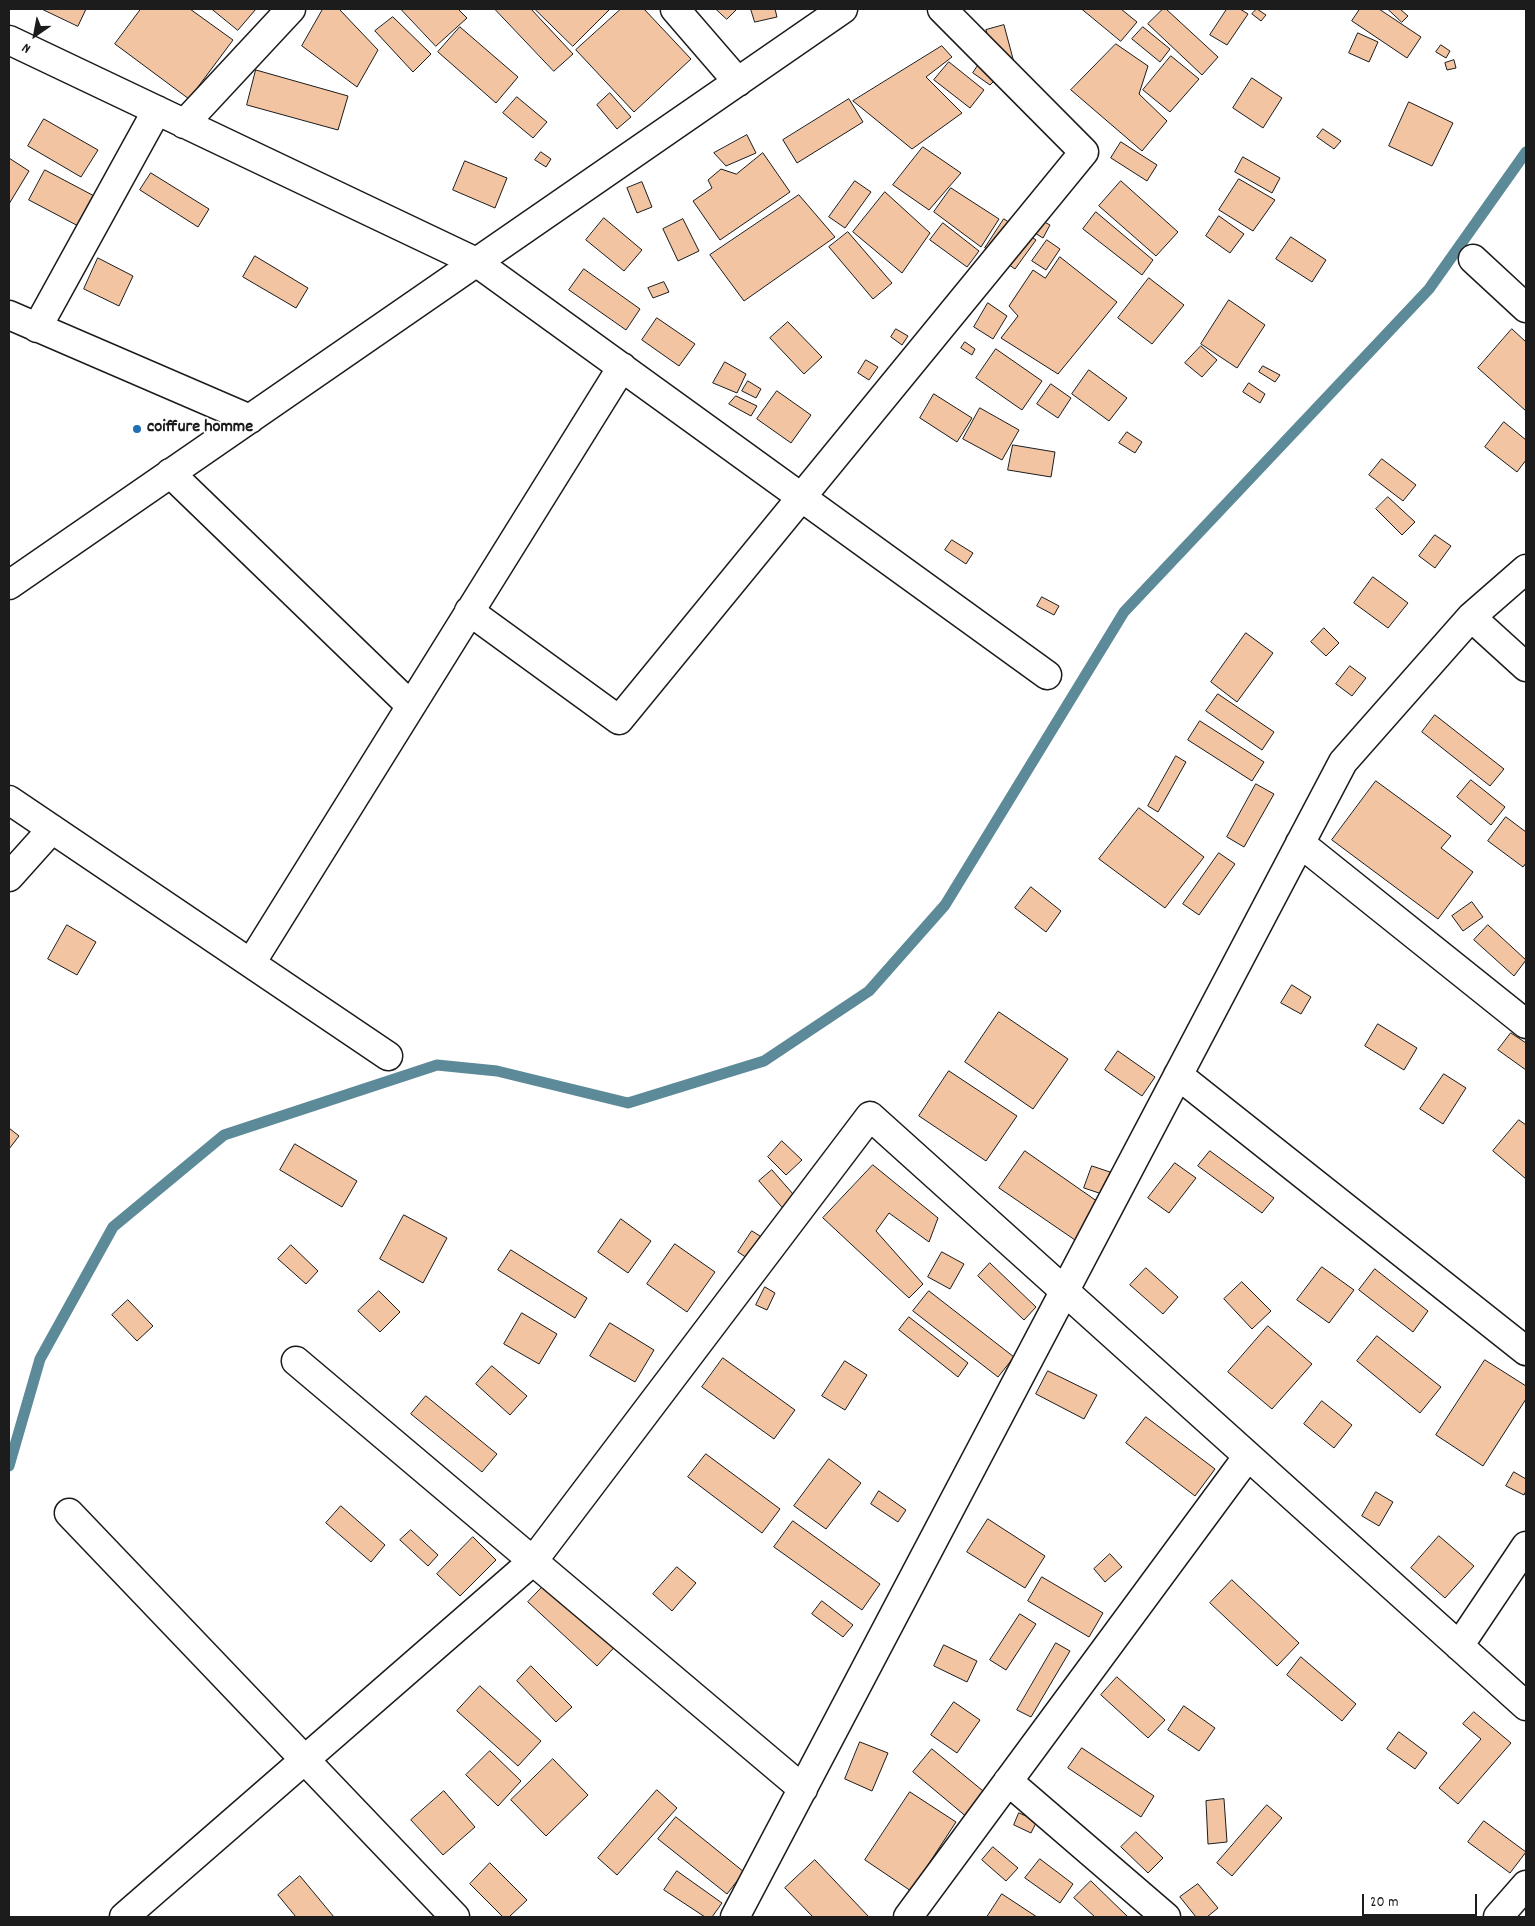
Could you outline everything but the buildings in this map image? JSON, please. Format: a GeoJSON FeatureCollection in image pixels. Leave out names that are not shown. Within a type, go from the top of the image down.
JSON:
{"type":"FeatureCollection","features":[{"type":"Feature","properties":{"kind":"street"},"geometry":{"type":"LineString","coordinates":[[184,124],[291,9]]}},
{"type":"Feature","properties":{"kind":"street"},"geometry":{"type":"LineString","coordinates":[[675,9],[738,82]]}},
{"type":"Feature","properties":{"kind":"street"},"geometry":{"type":"LineString","coordinates":[[9,585],[843,9]]}},
{"type":"Feature","properties":{"kind":"street"},"geometry":{"type":"LineString","coordinates":[[470,611],[619,720],[1084,152],[942,9]]}},
{"type":"Feature","properties":{"kind":"street"},"geometry":{"type":"LineString","coordinates":[[9,40],[476,262],[1046,675]]}},
{"type":"Feature","properties":{"kind":"street"},"geometry":{"type":"LineString","coordinates":[[37,328],[156,110]]}},
{"type":"Feature","properties":{"kind":"street"},"geometry":{"type":"LineString","coordinates":[[1473,259],[1526,308]]}},
{"type":"Feature","properties":{"kind":"street"},"geometry":{"type":"LineString","coordinates":[[9,315],[250,419]]}},
{"type":"Feature","properties":{"kind":"street"},"geometry":{"type":"LineString","coordinates":[[251,963],[622,367]]}},
{"type":"Feature","properties":{"kind":"street"},"geometry":{"type":"LineString","coordinates":[[170,473],[411,706]]}},
{"type":"Feature","properties":{"kind":"street"},"geometry":{"type":"LineString","coordinates":[[735,1917],[1343,762],[1471,617],[1526,569]]}},
{"type":"Feature","properties":{"kind":"street"},"geometry":{"type":"LineString","coordinates":[[1471,617],[1526,667]]}},
{"type":"Feature","properties":{"kind":"street"},"geometry":{"type":"LineString","coordinates":[[9,800],[388,1056]]}},
{"type":"Feature","properties":{"kind":"street"},"geometry":{"type":"LineString","coordinates":[[9,876],[52,829]]}},
{"type":"Feature","properties":{"kind":"street"},"geometry":{"type":"LineString","coordinates":[[1300,843],[1526,1024]]}},
{"type":"Feature","properties":{"kind":"street"},"geometry":{"type":"LineString","coordinates":[[1178,1075],[1526,1351]]}},
{"type":"Feature","properties":{"kind":"street"},"geometry":{"type":"LineString","coordinates":[[124,1917],[533,1561],[870,1116],[1526,1706]]}},
{"type":"Feature","properties":{"kind":"street"},"geometry":{"type":"LineString","coordinates":[[296,1361],[802,1789]]}},
{"type":"Feature","properties":{"kind":"street"},"geometry":{"type":"LineString","coordinates":[[908,1917],[1248,1456]]}},
{"type":"Feature","properties":{"kind":"street"},"geometry":{"type":"LineString","coordinates":[[69,1513],[455,1917]]}},
{"type":"Feature","properties":{"kind":"street"},"geometry":{"type":"LineString","coordinates":[[1459,1646],[1526,1546]]}},
{"type":"Feature","properties":{"kind":"street"},"geometry":{"type":"LineString","coordinates":[[1008,1782],[1166,1917]]}},
{"type":"Feature","properties":{"kind":"street"},"geometry":{"type":"LineString","coordinates":[[1498,1917],[1526,1885]]}},
{"type":"Feature","properties":{"kind":"waterway"},"geometry":{"type":"LineString","coordinates":[[9,1466],[40,1359],[113,1227],[224,1135],[437,1065],[497,1071],[628,1103],[764,1061],[869,991],[945,905],[1124,612],[1429,289],[1526,152]]}},
{"type":"Feature","properties":{"kind":"place","name":"coiffure homme"},"geometry":{"type":"Point","coordinates":[137,429]}}]}
